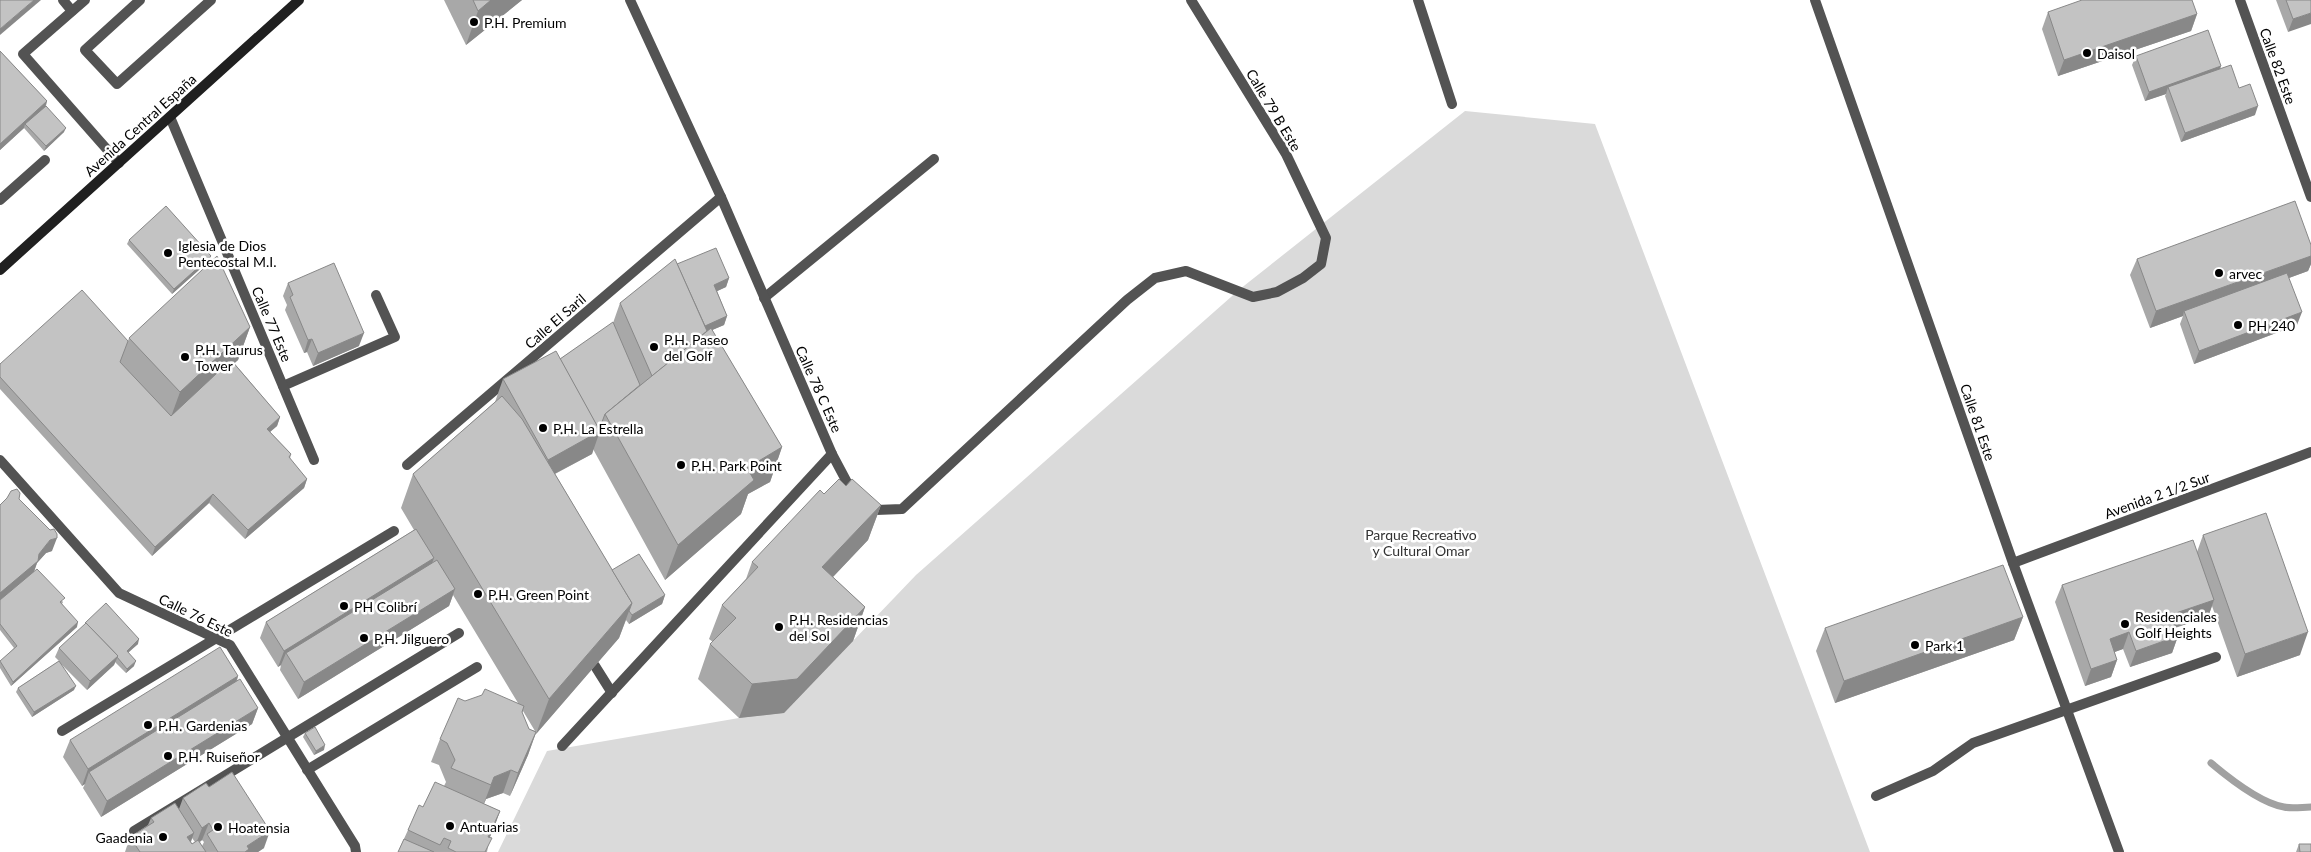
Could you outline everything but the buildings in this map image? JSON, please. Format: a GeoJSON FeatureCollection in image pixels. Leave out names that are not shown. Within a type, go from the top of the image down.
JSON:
{"type":"FeatureCollection","features":[{"type":"Feature","properties":{"kind":"main road","name":"Avenida Central España"},"geometry":{"type":"LineString","coordinates":[[0,270],[299,0]]}},
{"type":"Feature","properties":{"kind":"street"},"geometry":{"type":"LineString","coordinates":[[63,0],[72,11]]}},
{"type":"Feature","properties":{"kind":"street"},"geometry":{"type":"LineString","coordinates":[[84,0],[23,54],[119,163]]}},
{"type":"Feature","properties":{"kind":"street"},"geometry":{"type":"LineString","coordinates":[[140,0],[85,50],[117,84],[211,0]]}},
{"type":"Feature","properties":{"kind":"street","name":"Calle 78 C Este"},"geometry":{"type":"LineString","coordinates":[[562,746],[832,454],[720,197],[630,0]]}},
{"type":"Feature","properties":{"kind":"street","name":"Calle 79 B Este"},"geometry":{"type":"LineString","coordinates":[[832,454],[849,486],[876,510],[902,509],[1127,300],[1155,278],[1186,271],[1253,297],[1278,292],[1303,278],[1321,264],[1326,238],[1286,154],[1191,0]]}},
{"type":"Feature","properties":{"kind":"street"},"geometry":{"type":"LineString","coordinates":[[1418,0],[1452,104]]}},
{"type":"Feature","properties":{"kind":"street","name":"Calle 81 Este"},"geometry":{"type":"LineString","coordinates":[[1815,0],[2013,563],[2119,852]]}},
{"type":"Feature","properties":{"kind":"street","name":"Calle 82 Este"},"geometry":{"type":"LineString","coordinates":[[2240,0],[2311,197]]}},
{"type":"Feature","properties":{"kind":"street","name":"Calle 77 Este"},"geometry":{"type":"LineString","coordinates":[[170,117],[314,460]]}},
{"type":"Feature","properties":{"kind":"street"},"geometry":{"type":"LineString","coordinates":[[764,298],[934,159]]}},
{"type":"Feature","properties":{"kind":"street"},"geometry":{"type":"LineString","coordinates":[[0,200],[45,160]]}},
{"type":"Feature","properties":{"kind":"street","name":"Calle El Saril"},"geometry":{"type":"LineString","coordinates":[[407,465],[720,197]]}},
{"type":"Feature","properties":{"kind":"street"},"geometry":{"type":"LineString","coordinates":[[283,386],[395,337],[376,295]]}},
{"type":"Feature","properties":{"kind":"street","name":"Avenida 2 1/2 Sur"},"geometry":{"type":"LineString","coordinates":[[2013,563],[2311,452]]}},
{"type":"Feature","properties":{"kind":"street","name":"Calle 76 Este"},"geometry":{"type":"LineString","coordinates":[[0,460],[118,593],[230,645],[355,846],[356,852]]}},
{"type":"Feature","properties":{"kind":"street"},"geometry":{"type":"LineString","coordinates":[[62,731],[394,531]]}},
{"type":"Feature","properties":{"kind":"street"},"geometry":{"type":"LineString","coordinates":[[134,831],[459,633]]}},
{"type":"Feature","properties":{"kind":"street"},"geometry":{"type":"LineString","coordinates":[[1876,796],[1933,771],[1973,743],[2216,657]]}},
{"type":"Feature","properties":{"kind":"street"},"geometry":{"type":"LineString","coordinates":[[595,666],[612,693]]}},
{"type":"Feature","properties":{"kind":"street"},"geometry":{"type":"LineString","coordinates":[[307,770],[477,668]]}},
{"type":"Feature","properties":{"kind":"green space","name":"Parque Recreativo y Cultural Omar"},"geometry":{"type":"Polygon","coordinates":[[[1465,111],[1595,124],[1870,852],[498,852],[547,751],[739,718],[784,713],[916,575],[1240,289],[1465,111]]]}},
{"type":"Feature","properties":{"kind":"waterway"},"geometry":{"type":"LineString","coordinates":[[2211,763],[2236,783],[2265,801],[2287,808],[2311,807]]}},
{"type":"Feature","properties":{"kind":"place","name":"P.H. Premium"},"geometry":{"type":"Point","coordinates":[474,22]}},
{"type":"Feature","properties":{"kind":"place","name":"Daisol"},"geometry":{"type":"Point","coordinates":[2087,53]}},
{"type":"Feature","properties":{"kind":"place","name":"Iglesia de Dios Pentecostal M.I."},"geometry":{"type":"Point","coordinates":[168,253]}},
{"type":"Feature","properties":{"kind":"place","name":"arvec"},"geometry":{"type":"Point","coordinates":[2219,273]}},
{"type":"Feature","properties":{"kind":"place","name":"PH 240"},"geometry":{"type":"Point","coordinates":[2238,325]}},
{"type":"Feature","properties":{"kind":"place","name":"P.H. Paseo del Golf"},"geometry":{"type":"Point","coordinates":[654,347]}},
{"type":"Feature","properties":{"kind":"place","name":"P.H. Taurus Tower"},"geometry":{"type":"Point","coordinates":[185,357]}},
{"type":"Feature","properties":{"kind":"place","name":"P.H. La Estrella"},"geometry":{"type":"Point","coordinates":[543,428]}},
{"type":"Feature","properties":{"kind":"place","name":"P.H. Park Point"},"geometry":{"type":"Point","coordinates":[681,465]}},
{"type":"Feature","properties":{"kind":"place","name":"P.H. Green Point"},"geometry":{"type":"Point","coordinates":[478,594]}},
{"type":"Feature","properties":{"kind":"place","name":"PH Colibrí"},"geometry":{"type":"Point","coordinates":[344,606]}},
{"type":"Feature","properties":{"kind":"place","name":"Residenciales Golf Heights"},"geometry":{"type":"Point","coordinates":[2125,624]}},
{"type":"Feature","properties":{"kind":"place","name":"P.H. Residencias del Sol"},"geometry":{"type":"Point","coordinates":[779,627]}},
{"type":"Feature","properties":{"kind":"place","name":"P.H. Jilguero"},"geometry":{"type":"Point","coordinates":[364,638]}},
{"type":"Feature","properties":{"kind":"place","name":"Park 1"},"geometry":{"type":"Point","coordinates":[1915,645]}},
{"type":"Feature","properties":{"kind":"place","name":"P.H. Gardenias"},"geometry":{"type":"Point","coordinates":[148,725]}},
{"type":"Feature","properties":{"kind":"place","name":"P.H. Ruiseñor"},"geometry":{"type":"Point","coordinates":[168,756]}},
{"type":"Feature","properties":{"kind":"place","name":"Antuarias"},"geometry":{"type":"Point","coordinates":[450,826]}},
{"type":"Feature","properties":{"kind":"place","name":"Hoatensia"},"geometry":{"type":"Point","coordinates":[218,827]}},
{"type":"Feature","properties":{"kind":"place","name":"Gaadenia"},"geometry":{"type":"Point","coordinates":[163,837]}}]}
